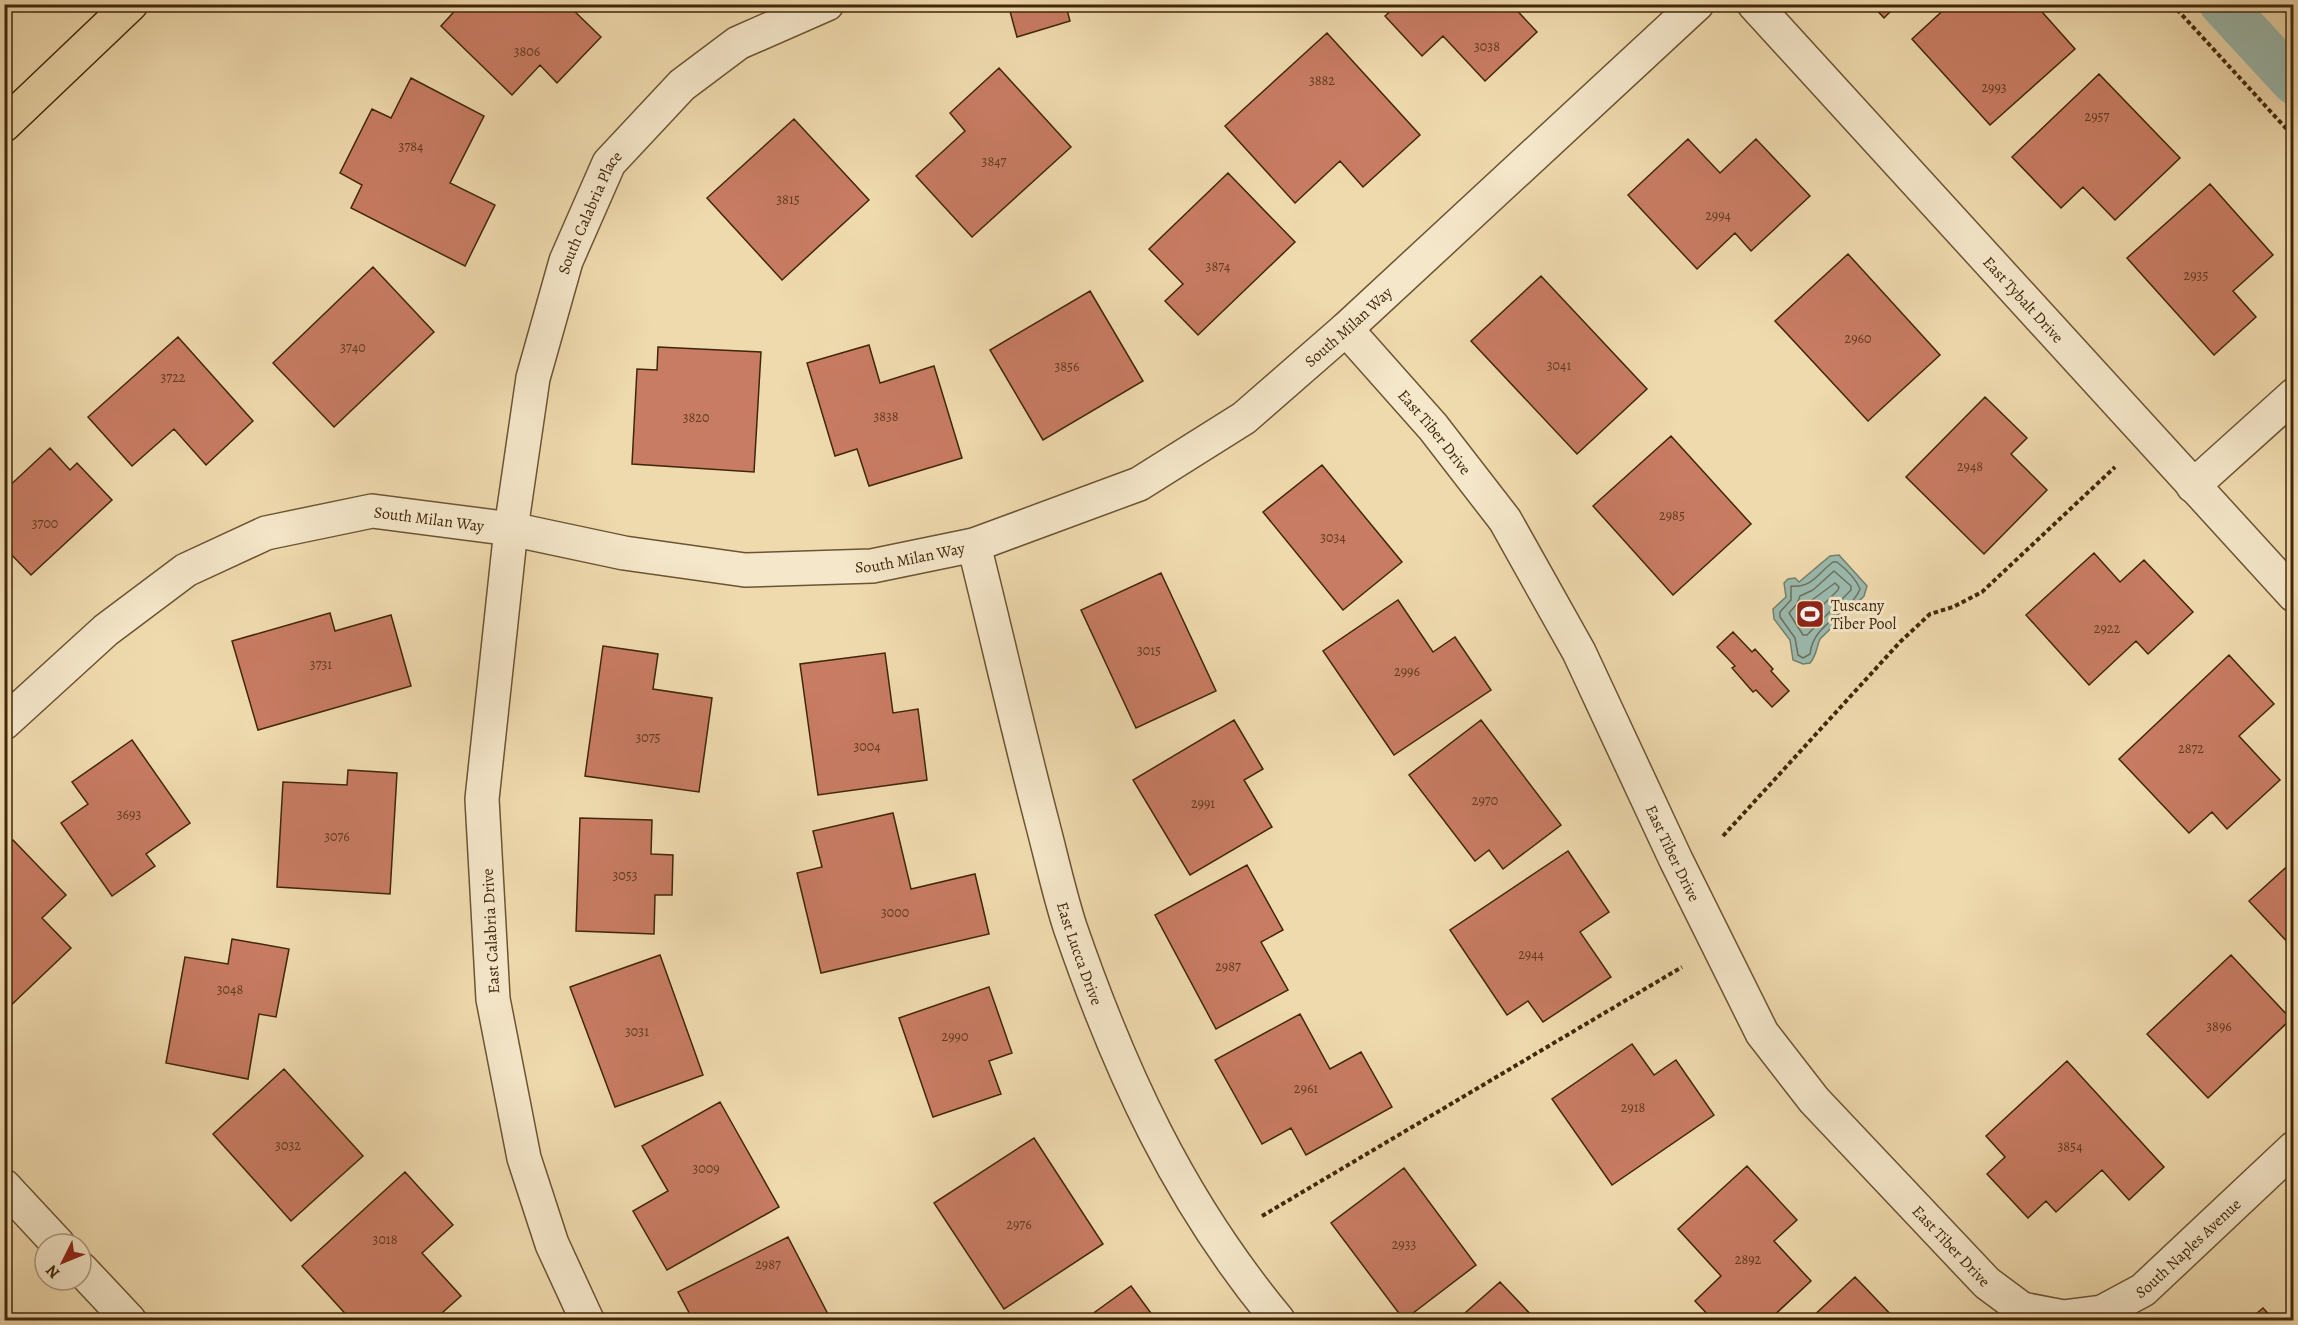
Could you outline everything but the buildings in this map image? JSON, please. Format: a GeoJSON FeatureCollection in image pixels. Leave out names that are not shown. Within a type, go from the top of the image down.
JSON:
{"type":"FeatureCollection","features":[{"type":"Feature","properties":{"kind":"main road"},"geometry":{"type":"LineString","coordinates":[[4,125],[131,4]]}},
{"type":"Feature","properties":{"kind":"street","name":"South Calabria Place"},"geometry":{"type":"LineString","coordinates":[[511,529],[533,378],[566,261],[609,163],[682,85],[738,43],[827,4]]}},
{"type":"Feature","properties":{"kind":"street","name":"South Milan Way"},"geometry":{"type":"LineString","coordinates":[[4,723],[106,630],[186,570],[266,533],[372,512],[511,529],[624,553],[745,570],[872,566],[974,545],[1139,484],[1244,418],[1346,329],[1697,4]]}},
{"type":"Feature","properties":{"kind":"street","name":"East Tybalt Drive"},"geometry":{"type":"LineString","coordinates":[[1754,4],[2294,595]]}},
{"type":"Feature","properties":{"kind":"street","name":"East Tiber Drive"},"geometry":{"type":"LineString","coordinates":[[1346,329],[1433,427],[1505,520],[1579,652],[1676,860],[1762,1033],[1814,1100],[1987,1283],[2022,1309],[2063,1317]]}},
{"type":"Feature","properties":{"kind":"street"},"geometry":{"type":"LineString","coordinates":[[2193,486],[2294,395]]}},
{"type":"Feature","properties":{"kind":"street","name":"East Calabria Drive"},"geometry":{"type":"LineString","coordinates":[[511,529],[482,799],[493,999],[524,1158],[552,1244],[587,1320]]}},
{"type":"Feature","properties":{"kind":"street","name":"East Lucca Drive"},"geometry":{"type":"LineString","coordinates":[[974,545],[1030,777],[1070,925],[1108,1027],[1142,1108],[1178,1177],[1218,1242],[1278,1320]]}},
{"type":"Feature","properties":{"kind":"street","name":"South Naples Avenue"},"geometry":{"type":"LineString","coordinates":[[2063,1317],[2102,1312],[2143,1290],[2294,1148]]}},
{"type":"Feature","properties":{"kind":"street"},"geometry":{"type":"LineString","coordinates":[[4,1186],[47,1232]]}},
{"type":"Feature","properties":{"kind":"street"},"geometry":{"type":"LineString","coordinates":[[93,1282],[129,1320]]}},
{"type":"Feature","properties":{"kind":"path"},"geometry":{"type":"LineString","coordinates":[[2172,4],[2294,137]]}},
{"type":"Feature","properties":{"kind":"path"},"geometry":{"type":"LineString","coordinates":[[1723,836],[1900,642],[1930,614],[1953,607],[1982,592],[2115,468]]}},
{"type":"Feature","properties":{"kind":"path"},"geometry":{"type":"LineString","coordinates":[[1262,1216],[1682,967]]}},
{"type":"Feature","properties":{"kind":"water","name":"Tuscany Tiber Pool"},"geometry":{"type":"Polygon","coordinates":[[[1839,555],[1867,586],[1864,596],[1820,639],[1810,663],[1803,664],[1793,660],[1790,640],[1774,619],[1773,609],[1786,597],[1784,583],[1788,579],[1795,578],[1799,582],[1830,556],[1839,555]]]}},
{"type":"Feature","properties":{"kind":"waterway"},"geometry":{"type":"LineString","coordinates":[[2222,4],[2294,82]]}},
{"type":"Feature","properties":{"kind":"place","name":"Tuscany Tiber Pool"},"geometry":{"type":"Point","coordinates":[1810,614]}}]}
